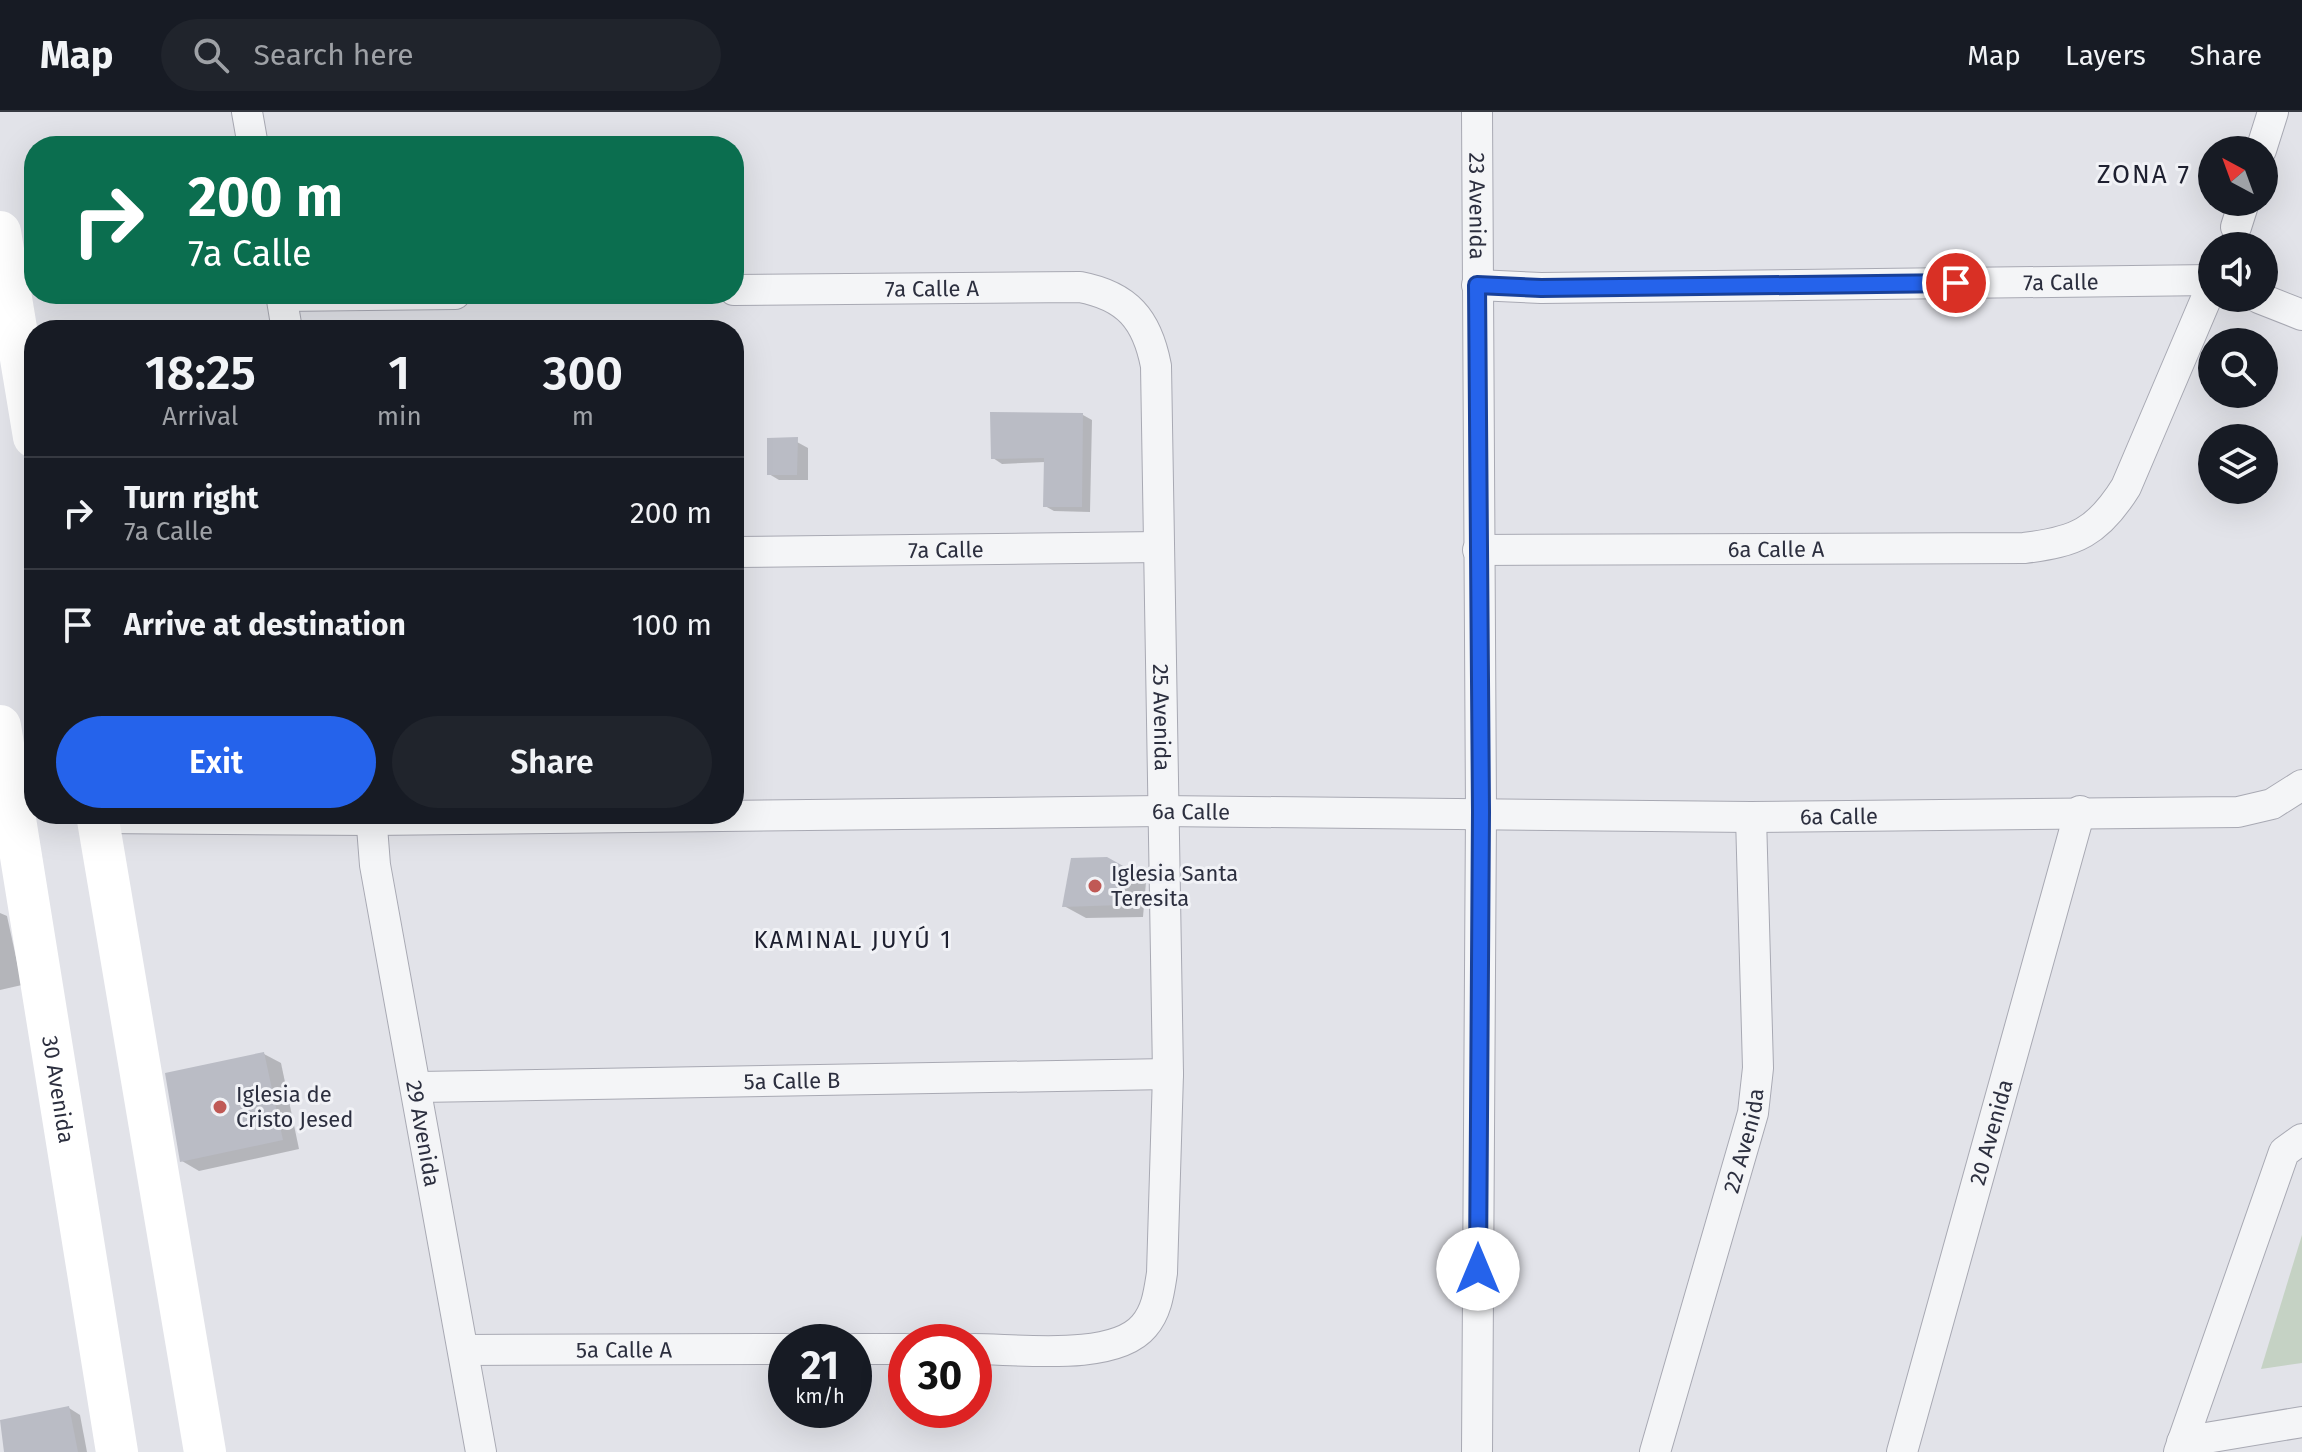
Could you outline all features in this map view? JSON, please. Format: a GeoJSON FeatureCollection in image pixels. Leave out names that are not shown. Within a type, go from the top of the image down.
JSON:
{"type":"FeatureCollection","features":[{"type":"Feature","properties":{"kind":"street"},"geometry":{"type":"LineString","coordinates":[[247,112],[251,136]]}},
{"type":"Feature","properties":{"kind":"street","name":"23 Avenida"},"geometry":{"type":"LineString","coordinates":[[1477,112],[1481,812],[1477,1452]]}},
{"type":"Feature","properties":{"kind":"street"},"geometry":{"type":"LineString","coordinates":[[2265,136],[2273,112]]}},
{"type":"Feature","properties":{"kind":"street"},"geometry":{"type":"LineString","coordinates":[[0,232],[24,377]]}},
{"type":"Feature","properties":{"kind":"street","name":"7a Calle"},"geometry":{"type":"LineString","coordinates":[[1477,285],[1541,288],[2198,282]]}},
{"type":"Feature","properties":{"kind":"street","name":"7a Calle A"},"geometry":{"type":"LineString","coordinates":[[744,290],[1060,285],[1099,291],[1125,304]]}},
{"type":"Feature","properties":{"kind":"street","name":"25 Avenida"},"geometry":{"type":"LineString","coordinates":[[992,1349],[1093,1349],[1122,1343],[1144,1326],[1158,1302],[1162,1273],[1168,1074],[1161,811],[1156,366],[1147,332],[1125,304]]}},
{"type":"Feature","properties":{"kind":"street"},"geometry":{"type":"LineString","coordinates":[[2278,306],[2302,315]]}},
{"type":"Feature","properties":{"kind":"street","name":"6a Calle A"},"geometry":{"type":"LineString","coordinates":[[1478,550],[2024,548],[2074,538],[2106,517],[2126,487],[2199,312]]}},
{"type":"Feature","properties":{"kind":"street","name":"7a Calle"},"geometry":{"type":"LineString","coordinates":[[744,552],[1159,547]]}},
{"type":"Feature","properties":{"kind":"street","name":"30 Avenida"},"geometry":{"type":"LineString","coordinates":[[0,726],[11,855],[117,1452]]}},
{"type":"Feature","properties":{"kind":"street","name":"6a Calle"},"geometry":{"type":"LineString","coordinates":[[744,814],[1161,811],[1751,817],[2080,811],[2238,812],[2293,792]]}},
{"type":"Feature","properties":{"kind":"street","name":"20 Avenida"},"geometry":{"type":"LineString","coordinates":[[1902,1452],[2080,811]]}},
{"type":"Feature","properties":{"kind":"street","name":"22 Avenida"},"geometry":{"type":"LineString","coordinates":[[1655,1452],[1753,1113],[1758,1068],[1751,817]]}},
{"type":"Feature","properties":{"kind":"street"},"geometry":{"type":"LineString","coordinates":[[98,824],[205,1452]]}},
{"type":"Feature","properties":{"kind":"street","name":"29 Avenida"},"geometry":{"type":"LineString","coordinates":[[372,824],[375,865],[418,1087],[481,1452]]}},
{"type":"Feature","properties":{"kind":"street","name":"5a Calle B"},"geometry":{"type":"LineString","coordinates":[[418,1087],[1168,1074]]}},
{"type":"Feature","properties":{"kind":"street"},"geometry":{"type":"LineString","coordinates":[[2180,1447],[2293,1146]]}},
{"type":"Feature","properties":{"kind":"street","name":"5a Calle A"},"geometry":{"type":"LineString","coordinates":[[464,1350],[768,1349]]}},
{"type":"Feature","properties":{"kind":"street"},"geometry":{"type":"LineString","coordinates":[[2180,1447],[2302,1422]]}},
{"type":"Feature","properties":{"kind":"green space"},"geometry":{"type":"Polygon","coordinates":[[[2302,1235],[2302,1363],[2261,1369],[2302,1235]]]}},
{"type":"Feature","properties":{"kind":"building"},"geometry":{"type":"Polygon","coordinates":[[[990,412],[1083,413],[1082,507],[1043,507],[1044,458],[991,459],[990,412]]]}},
{"type":"Feature","properties":{"kind":"building"},"geometry":{"type":"Polygon","coordinates":[[[798,437],[797,475],[767,475],[767,438],[798,437]]]}},
{"type":"Feature","properties":{"kind":"building","name":"Iglesia Santa Teresita"},"geometry":{"type":"Polygon","coordinates":[[[1107,857],[1125,867],[1122,905],[1062,907],[1071,858],[1107,857]]]}},
{"type":"Feature","properties":{"kind":"building","name":"Iglesia de Cristo Jesed"},"geometry":{"type":"Polygon","coordinates":[[[264,1052],[283,1140],[180,1162],[165,1073],[264,1052]]]}},
{"type":"Feature","properties":{"kind":"building"},"geometry":{"type":"Polygon","coordinates":[[[69,1406],[78,1452],[4,1452],[0,1420],[69,1406]]]}},
{"type":"Feature","properties":{"kind":"place","name":"Iglesia Santa Teresita"},"geometry":{"type":"Point","coordinates":[1095,886]}},
{"type":"Feature","properties":{"kind":"place","name":"Iglesia de Cristo Jesed"},"geometry":{"type":"Point","coordinates":[220,1107]}},
{"type":"Feature","properties":{"kind":"district","name":"ZONA 7"},"geometry":{"type":"Point","coordinates":[2144,174]}},
{"type":"Feature","properties":{"kind":"district","name":"KAMINAL JUYÚ 1"},"geometry":{"type":"Point","coordinates":[853,940]}},
{"type":"Feature","properties":{"kind":"route"},"geometry":{"type":"LineString","coordinates":[[1478,1269],[1481,812],[1477,285],[1541,288],[1956,283]]}}]}
